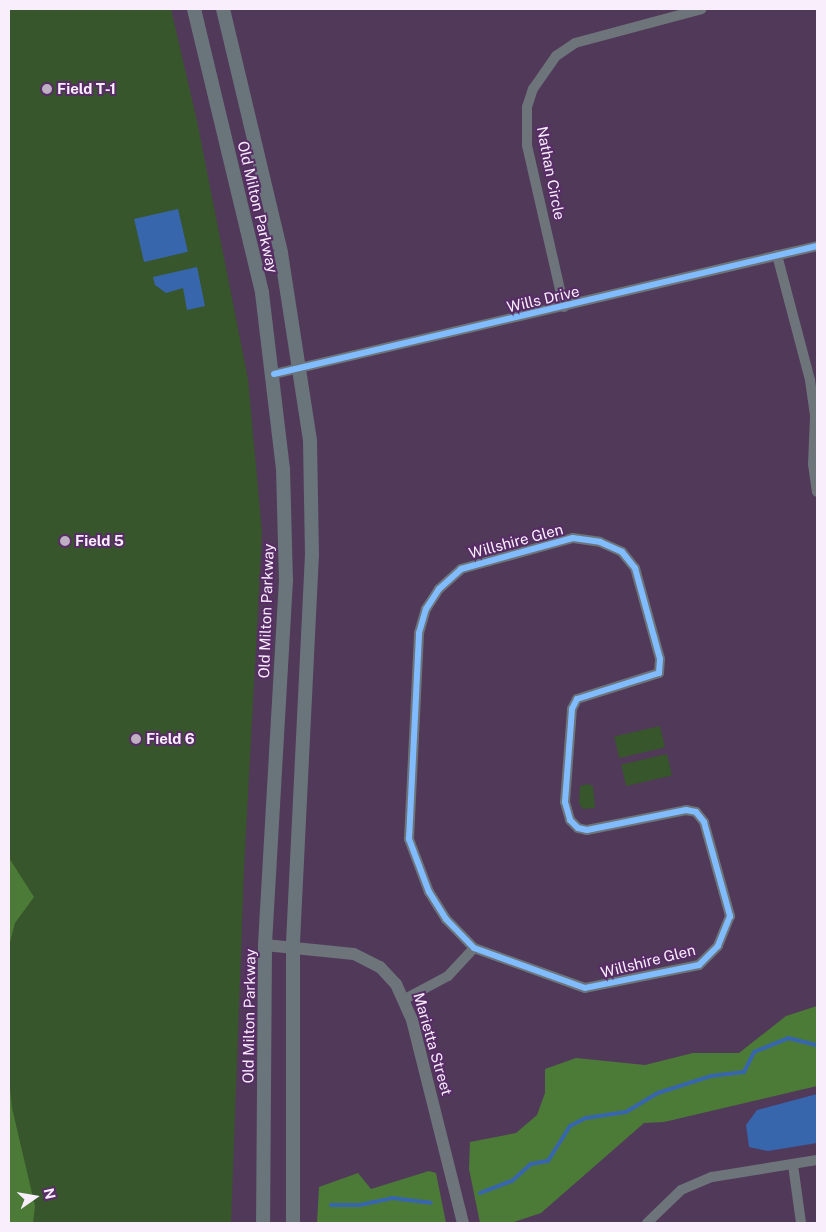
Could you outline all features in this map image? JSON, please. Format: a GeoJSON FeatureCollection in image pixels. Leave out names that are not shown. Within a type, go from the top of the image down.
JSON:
{"type":"FeatureCollection","features":[{"type":"Feature","properties":{"kind":"main road","name":"Old Milton Parkway"},"geometry":{"type":"LineString","coordinates":[[194,9],[262,293],[274,374],[283,468],[286,580],[265,945],[263,1223]]}},
{"type":"Feature","properties":{"kind":"main road","name":"Old Milton Parkway"},"geometry":{"type":"LineString","coordinates":[[223,9],[281,253],[301,368],[310,441],[312,554],[293,946],[293,1223]]}},
{"type":"Feature","properties":{"kind":"street","name":"Nathan Circle"},"geometry":{"type":"LineString","coordinates":[[564,307],[527,144],[527,108],[532,89],[556,56],[575,43],[702,9]]}},
{"type":"Feature","properties":{"kind":"street","name":"Wills Drive"},"geometry":{"type":"LineString","coordinates":[[274,374],[817,246]]}},
{"type":"Feature","properties":{"kind":"street"},"geometry":{"type":"LineString","coordinates":[[777,255],[810,380],[815,417],[813,464],[817,492]]}},
{"type":"Feature","properties":{"kind":"street","name":"Willshire Glen"},"geometry":{"type":"LineString","coordinates":[[573,538],[600,542],[622,552],[635,568],[660,659],[659,673],[577,699],[572,709],[565,802],[570,820],[578,828],[587,830],[686,810],[696,812],[704,822],[730,916],[726,931],[718,946],[699,964],[585,988],[474,948],[446,919],[428,892],[409,839],[419,633],[426,609],[439,588],[461,569],[573,538]]}},
{"type":"Feature","properties":{"kind":"street","name":"Marietta Street"},"geometry":{"type":"LineString","coordinates":[[265,945],[293,946],[343,952],[364,958],[392,978],[405,999],[463,1223]]}},
{"type":"Feature","properties":{"kind":"street"},"geometry":{"type":"LineString","coordinates":[[405,999],[448,976],[474,948]]}},
{"type":"Feature","properties":{"kind":"street"},"geometry":{"type":"LineString","coordinates":[[648,1223],[668,1200],[694,1184],[756,1168],[793,1166],[817,1160]]}},
{"type":"Feature","properties":{"kind":"street"},"geometry":{"type":"LineString","coordinates":[[793,1166],[801,1223]]}},
{"type":"Feature","properties":{"kind":"green space"},"geometry":{"type":"Polygon","coordinates":[[[9,9],[171,9],[197,121],[248,379],[262,532],[244,870],[231,1223],[9,1223],[9,9]]]}},
{"type":"Feature","properties":{"kind":"green space"},"geometry":{"type":"Polygon","coordinates":[[[660,726],[665,747],[619,758],[614,737],[660,726]]]}},
{"type":"Feature","properties":{"kind":"green space"},"geometry":{"type":"Polygon","coordinates":[[[667,754],[672,775],[626,786],[621,765],[667,754]]]}},
{"type":"Feature","properties":{"kind":"green space"},"geometry":{"type":"Polygon","coordinates":[[[588,784],[593,786],[595,808],[583,809],[579,803],[580,786],[588,784]]]}},
{"type":"Feature","properties":{"kind":"green space"},"geometry":{"type":"Polygon","coordinates":[[[9,858],[34,897],[15,923],[9,946],[9,858]]]}},
{"type":"Feature","properties":{"kind":"green space"},"geometry":{"type":"Polygon","coordinates":[[[817,1006],[817,1086],[664,1122],[644,1123],[541,1213],[511,1223],[480,1223],[469,1169],[470,1142],[516,1133],[537,1115],[545,1093],[545,1069],[576,1058],[645,1065],[693,1053],[739,1053],[786,1016],[817,1006]]]}},
{"type":"Feature","properties":{"kind":"green space"},"geometry":{"type":"Polygon","coordinates":[[[9,1079],[12,1108],[35,1206],[33,1223],[9,1223],[9,1079]]]}},
{"type":"Feature","properties":{"kind":"green space"},"geometry":{"type":"Polygon","coordinates":[[[429,1171],[436,1173],[446,1223],[317,1223],[319,1187],[358,1173],[371,1189],[429,1171]]]}},
{"type":"Feature","properties":{"kind":"water"},"geometry":{"type":"Polygon","coordinates":[[[178,209],[188,252],[144,262],[134,219],[178,209]]]}},
{"type":"Feature","properties":{"kind":"water"},"geometry":{"type":"Polygon","coordinates":[[[197,267],[205,306],[187,310],[183,288],[166,293],[155,285],[153,277],[197,267]]]}},
{"type":"Feature","properties":{"kind":"water"},"geometry":{"type":"Polygon","coordinates":[[[817,1094],[817,1143],[768,1151],[749,1147],[746,1125],[757,1110],[817,1094]]]}},
{"type":"Feature","properties":{"kind":"waterway"},"geometry":{"type":"LineString","coordinates":[[480,1193],[512,1181],[531,1164],[548,1161],[570,1126],[586,1118],[626,1112],[658,1093],[711,1076],[744,1072],[754,1052],[788,1038],[817,1045]]}},
{"type":"Feature","properties":{"kind":"waterway"},"geometry":{"type":"LineString","coordinates":[[331,1205],[360,1205],[392,1198],[431,1203]]}},
{"type":"Feature","properties":{"kind":"cycle path"},"geometry":{"type":"LineString","coordinates":[[274,374],[817,246]]}},
{"type":"Feature","properties":{"kind":"cycle path"},"geometry":{"type":"LineString","coordinates":[[573,538],[600,542],[622,552],[635,568],[660,659],[659,673],[577,699],[572,709],[565,802],[570,820],[578,828],[587,830],[686,810],[696,812],[704,822],[730,916],[718,946],[699,965],[585,988],[474,948],[446,919],[429,892],[409,839],[419,633],[426,609],[439,589],[461,569],[573,538]]}},
{"type":"Feature","properties":{"kind":"place","name":"Field T-1"},"geometry":{"type":"Point","coordinates":[47,89]}},
{"type":"Feature","properties":{"kind":"place","name":"Field 5"},"geometry":{"type":"Point","coordinates":[65,541]}},
{"type":"Feature","properties":{"kind":"place","name":"Field 6"},"geometry":{"type":"Point","coordinates":[136,739]}}]}
